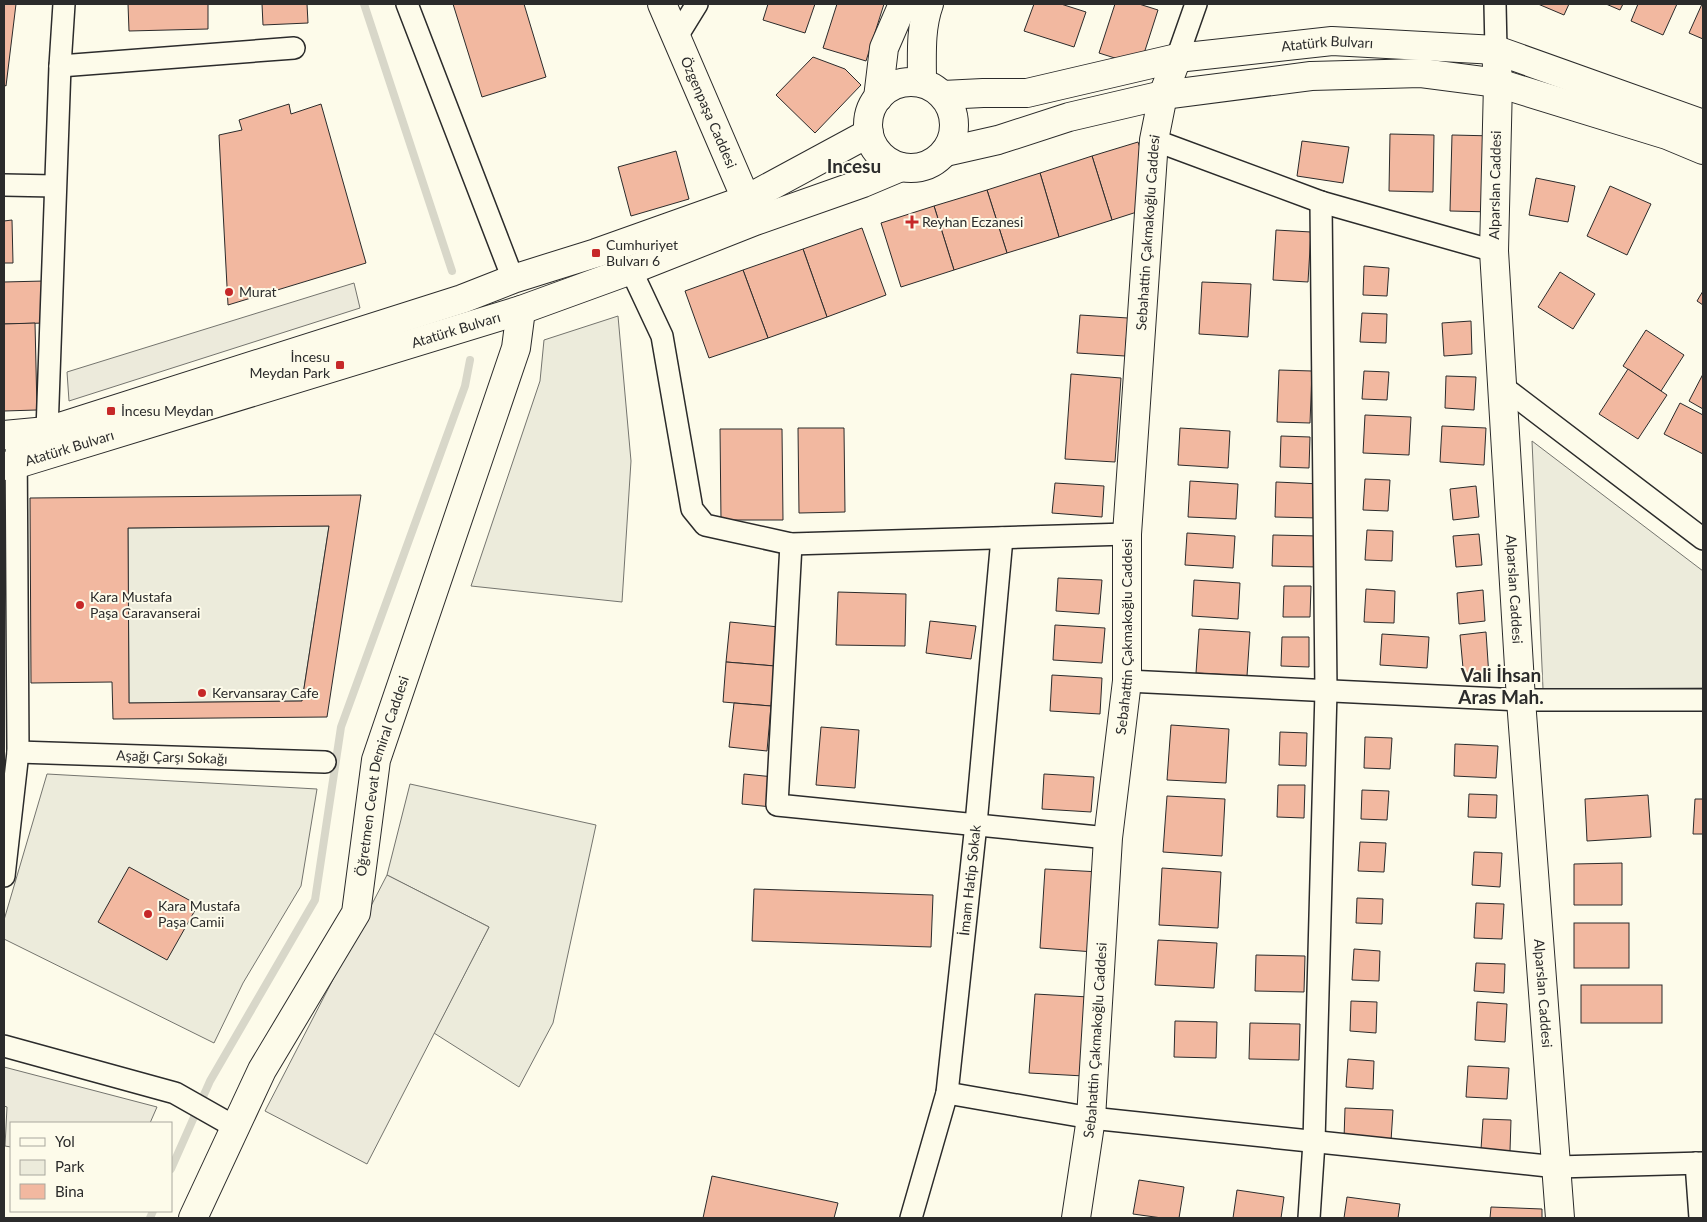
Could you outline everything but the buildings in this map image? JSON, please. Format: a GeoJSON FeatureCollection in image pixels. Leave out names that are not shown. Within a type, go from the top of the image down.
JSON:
{"type":"FeatureCollection","features":[{"type":"Feature","properties":{"kind":"main road","name":"Özgenpaşa Caddesi"},"geometry":{"type":"LineString","coordinates":[[662,4],[750,210]]}},
{"type":"Feature","properties":{"kind":"main road"},"geometry":{"type":"LineString","coordinates":[[878,98],[884,48],[903,4]]}},
{"type":"Feature","properties":{"kind":"main road"},"geometry":{"type":"LineString","coordinates":[[929,4],[923,33],[932,89]]}},
{"type":"Feature","properties":{"kind":"main road","name":"Atatürk Bulvarı"},"geometry":{"type":"LineString","coordinates":[[932,89],[983,93],[1027,93],[1177,58],[1332,41],[1496,50],[1703,124]]}},
{"type":"Feature","properties":{"kind":"main road","name":"Alparslan Caddesi"},"geometry":{"type":"LineString","coordinates":[[1496,50],[1498,83],[1494,251],[1521,700],[1560,1218]]}},
{"type":"Feature","properties":{"kind":"main road","name":"Sebahattin Çakmakoğlu Caddesi"},"geometry":{"type":"LineString","coordinates":[[1076,1218],[1090,1118],[1108,838],[1127,682],[1127,534],[1154,140],[1163,95],[1177,58]]}},
{"type":"Feature","properties":{"kind":"main road"},"geometry":{"type":"LineString","coordinates":[[945,152],[998,140],[1069,117],[1163,95],[1311,76],[1421,73],[1498,83],[1667,135],[1703,150]]}},
{"type":"Feature","properties":{"kind":"main road"},"geometry":{"type":"LineString","coordinates":[[910,82],[932,89],[950,105],[954,117],[952,141],[945,152],[925,166],[901,167],[890,162],[880,155],[873,145],[869,133],[868,121],[878,98],[886,90],[898,84],[910,82]]}},
{"type":"Feature","properties":{"kind":"main road","name":"Atatürk Bulvarı"},"geometry":{"type":"LineString","coordinates":[[10,465],[521,310],[631,270],[750,210],[869,133]]}},
{"type":"Feature","properties":{"kind":"main road","name":"Atatürk Bulvarı"},"geometry":{"type":"LineString","coordinates":[[10,435],[47,431],[462,299],[513,279],[596,253],[750,210],[863,183],[901,167]]}},
{"type":"Feature","properties":{"kind":"main road","name":"Öğretmen Cevat Demiral Caddesi"},"geometry":{"type":"LineString","coordinates":[[193,1218],[225,1121],[262,1070],[356,913],[376,760],[516,348],[521,310]]}},
{"type":"Feature","properties":{"kind":"street"},"geometry":{"type":"LineString","coordinates":[[47,431],[60,66],[64,4]]}},
{"type":"Feature","properties":{"kind":"street"},"geometry":{"type":"LineString","coordinates":[[407,4],[513,279]]}},
{"type":"Feature","properties":{"kind":"street"},"geometry":{"type":"LineString","coordinates":[[676,38],[697,4]]}},
{"type":"Feature","properties":{"kind":"street"},"geometry":{"type":"LineString","coordinates":[[1177,58],[1196,4]]}},
{"type":"Feature","properties":{"kind":"street"},"geometry":{"type":"LineString","coordinates":[[1495,4],[1496,50]]}},
{"type":"Feature","properties":{"kind":"street"},"geometry":{"type":"LineString","coordinates":[[60,66],[294,48]]}},
{"type":"Feature","properties":{"kind":"street"},"geometry":{"type":"LineString","coordinates":[[1154,140],[1321,202],[1494,251]]}},
{"type":"Feature","properties":{"kind":"street"},"geometry":{"type":"LineString","coordinates":[[4,185],[56,186]]}},
{"type":"Feature","properties":{"kind":"street"},"geometry":{"type":"LineString","coordinates":[[1309,1218],[1314,1142],[1326,691],[1321,202]]}},
{"type":"Feature","properties":{"kind":"street"},"geometry":{"type":"LineString","coordinates":[[631,270],[662,336],[692,509],[705,525],[791,544],[1127,534]]}},
{"type":"Feature","properties":{"kind":"street"},"geometry":{"type":"LineString","coordinates":[[1502,386],[1703,538]]}},
{"type":"Feature","properties":{"kind":"street"},"geometry":{"type":"LineString","coordinates":[[4,876],[18,752],[10,435]]}},
{"type":"Feature","properties":{"kind":"street","name":"İmam Hatip Sokak"},"geometry":{"type":"LineString","coordinates":[[911,1218],[947,1093],[976,824],[1002,538]]}},
{"type":"Feature","properties":{"kind":"street"},"geometry":{"type":"LineString","coordinates":[[791,544],[777,805],[1108,838]]}},
{"type":"Feature","properties":{"kind":"street"},"geometry":{"type":"LineString","coordinates":[[1127,682],[1521,700],[1703,700]]}},
{"type":"Feature","properties":{"kind":"street","name":"Aşağı Çarşı Sokağı"},"geometry":{"type":"LineString","coordinates":[[18,752],[325,762]]}},
{"type":"Feature","properties":{"kind":"street"},"geometry":{"type":"LineString","coordinates":[[4,1050],[175,1093],[225,1121]]}},
{"type":"Feature","properties":{"kind":"street"},"geometry":{"type":"LineString","coordinates":[[947,1093],[1090,1118],[1557,1166],[1700,1163],[1700,1218]]}},
{"type":"Feature","properties":{"kind":"green space"},"geometry":{"type":"Polygon","coordinates":[[[618,316],[631,461],[622,602],[471,586],[540,381],[544,340],[618,316]]]}},
{"type":"Feature","properties":{"kind":"green space"},"geometry":{"type":"Polygon","coordinates":[[[1532,441],[1703,571],[1703,688],[1543,689],[1532,441]]]}},
{"type":"Feature","properties":{"kind":"green space"},"geometry":{"type":"Polygon","coordinates":[[[329,526],[302,701],[129,703],[128,528],[329,526]]]}},
{"type":"Feature","properties":{"kind":"green space"},"geometry":{"type":"Polygon","coordinates":[[[47,774],[317,789],[301,886],[243,983],[214,1043],[4,939],[4,920],[47,774]]]}},
{"type":"Feature","properties":{"kind":"green space"},"geometry":{"type":"Polygon","coordinates":[[[410,784],[596,825],[553,1023],[519,1087],[434,1033],[489,927],[387,875],[410,784]]]}},
{"type":"Feature","properties":{"kind":"shaded area"},"geometry":{"type":"Polygon","coordinates":[[[354,283],[360,308],[69,401],[67,372],[354,283]]]}},
{"type":"Feature","properties":{"kind":"shaded area"},"geometry":{"type":"Polygon","coordinates":[[[387,875],[489,927],[367,1164],[265,1111],[387,875]]]}},
{"type":"Feature","properties":{"kind":"shaded area"},"geometry":{"type":"Polygon","coordinates":[[[4,1067],[157,1107],[150,1122],[10,1122],[10,1147],[5,1146],[7,1107],[4,1106],[4,1067]]]}},
{"type":"Feature","properties":{"kind":"waterway"},"geometry":{"type":"LineString","coordinates":[[364,4],[452,271]]}},
{"type":"Feature","properties":{"kind":"waterway"},"geometry":{"type":"LineString","coordinates":[[172,1167],[210,1081],[315,900],[341,727],[465,386],[470,360]]}},
{"type":"Feature","properties":{"kind":"waterway"},"geometry":{"type":"LineString","coordinates":[[150,1218],[153,1212]]}},
{"type":"Feature","properties":{"kind":"place","name":"Reyhan Eczanesi"},"geometry":{"type":"Point","coordinates":[912,222]}},
{"type":"Feature","properties":{"kind":"place","name":"Cumhuriyet Bulvarı 6"},"geometry":{"type":"Point","coordinates":[596,253]}},
{"type":"Feature","properties":{"kind":"place","name":"Murat"},"geometry":{"type":"Point","coordinates":[229,292]}},
{"type":"Feature","properties":{"kind":"place","name":"İncesu Meydan Park"},"geometry":{"type":"Point","coordinates":[340,365]}},
{"type":"Feature","properties":{"kind":"place","name":"İncesu Meydan"},"geometry":{"type":"Point","coordinates":[111,411]}},
{"type":"Feature","properties":{"kind":"place","name":"Kara Mustafa Paşa Caravanserai"},"geometry":{"type":"Point","coordinates":[80,605]}},
{"type":"Feature","properties":{"kind":"place","name":"Kervansaray Cafe"},"geometry":{"type":"Point","coordinates":[202,693]}},
{"type":"Feature","properties":{"kind":"place","name":"Kara Mustafa Paşa Camii"},"geometry":{"type":"Point","coordinates":[148,914]}},
{"type":"Feature","properties":{"kind":"district","name":"Incesu"},"geometry":{"type":"Point","coordinates":[854,166]}},
{"type":"Feature","properties":{"kind":"district","name":"Vali İhsan Aras Mah."},"geometry":{"type":"Point","coordinates":[1501,686]}}]}
